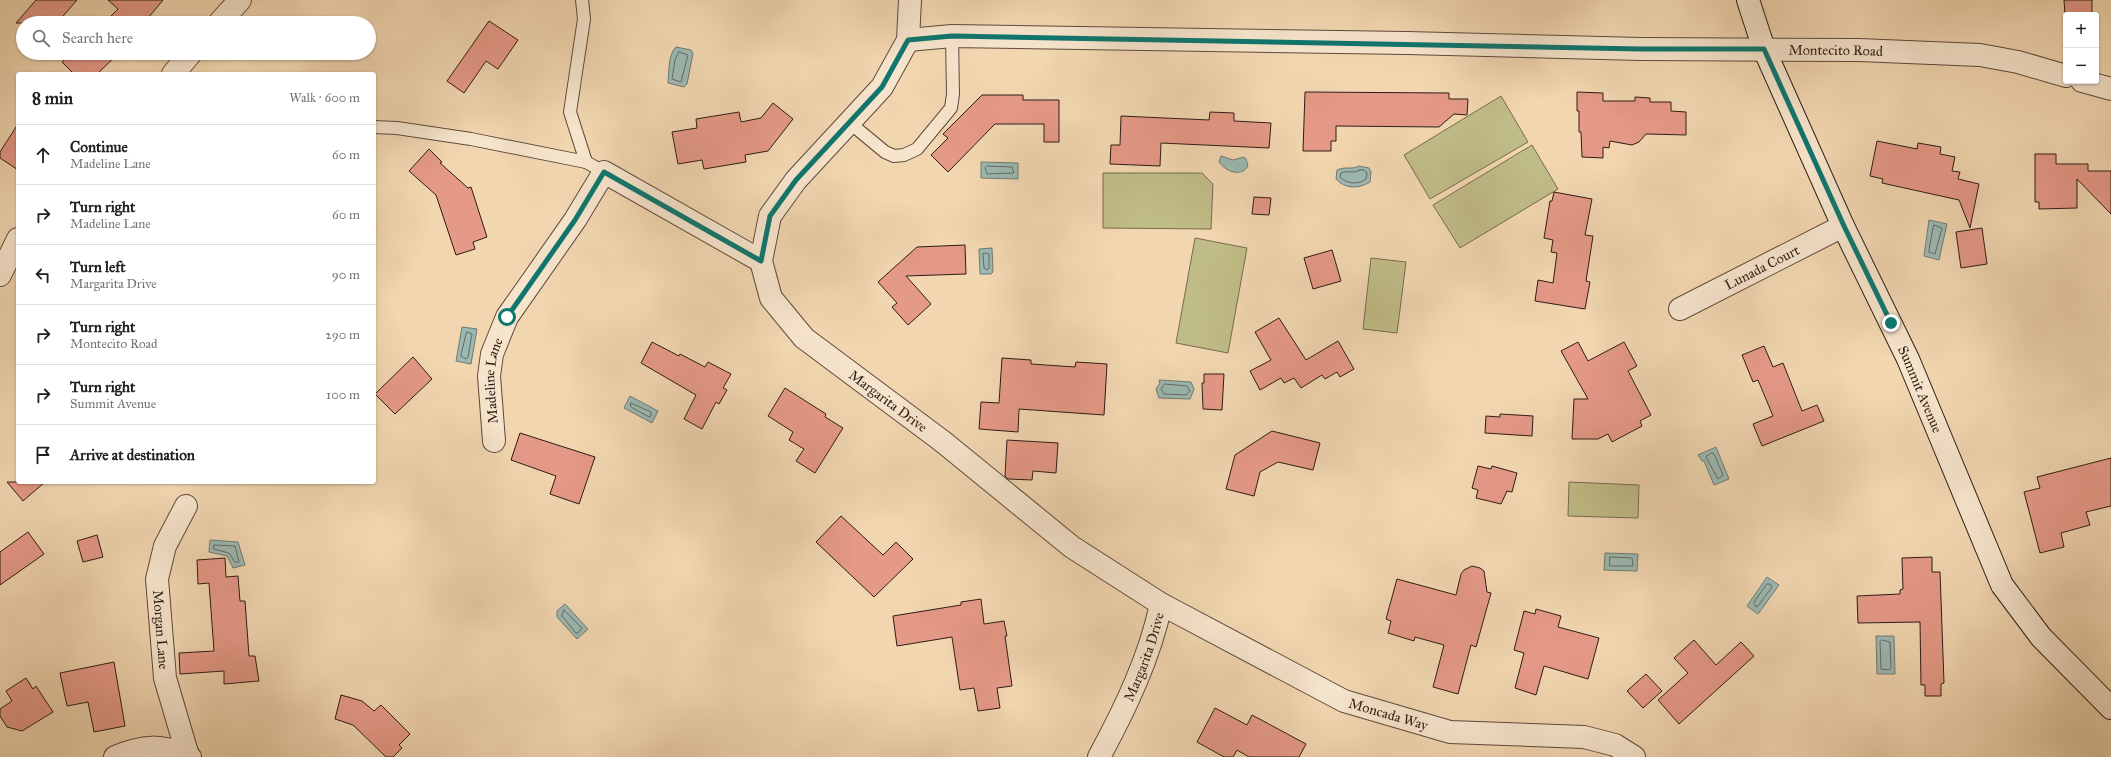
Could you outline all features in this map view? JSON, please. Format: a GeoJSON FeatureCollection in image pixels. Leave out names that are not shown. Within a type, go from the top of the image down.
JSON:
{"type":"FeatureCollection","features":[{"type":"Feature","properties":{"kind":"street"},"geometry":{"type":"LineString","coordinates":[[225,16],[240,0]]}},
{"type":"Feature","properties":{"kind":"street","name":"Margarita Drive"},"geometry":{"type":"LineString","coordinates":[[910,0],[908,40],[882,87],[796,180],[770,216],[761,261],[771,298],[804,338],[942,440],[1072,547],[1161,604],[1155,634],[1115,728],[1099,757]]}},
{"type":"Feature","properties":{"kind":"street","name":"Summit Avenue"},"geometry":{"type":"LineString","coordinates":[[1748,0],[1764,49],[1844,226],[1908,359],[2002,585],[2041,637],[2111,708]]}},
{"type":"Feature","properties":{"kind":"street","name":"Montecito Road"},"geometry":{"type":"LineString","coordinates":[[908,40],[952,36],[1641,49],[1859,50],[1980,55],[2018,62],[2063,75]]}},
{"type":"Feature","properties":{"kind":"street"},"geometry":{"type":"LineString","coordinates":[[175,72],[185,60]]}},
{"type":"Feature","properties":{"kind":"street"},"geometry":{"type":"LineString","coordinates":[[2093,84],[2111,89]]}},
{"type":"Feature","properties":{"kind":"street"},"geometry":{"type":"LineString","coordinates":[[604,172],[761,261]]}},
{"type":"Feature","properties":{"kind":"street","name":"Madeline Lane"},"geometry":{"type":"LineString","coordinates":[[494,441],[489,376],[492,354],[507,317],[575,220],[604,172]]}},
{"type":"Feature","properties":{"kind":"street","name":"Lunada Court"},"geometry":{"type":"LineString","coordinates":[[1680,308],[1844,226]]}},
{"type":"Feature","properties":{"kind":"street"},"geometry":{"type":"LineString","coordinates":[[0,275],[16,243]]}},
{"type":"Feature","properties":{"kind":"street","name":"Morgan Lane"},"geometry":{"type":"LineString","coordinates":[[186,506],[165,546],[157,579],[165,678],[189,756]]}},
{"type":"Feature","properties":{"kind":"street","name":"Moncada Way"},"geometry":{"type":"LineString","coordinates":[[1161,604],[1344,701],[1450,732],[1584,737],[1615,745],[1634,757]]}},
{"type":"Feature","properties":{"kind":"street"},"geometry":{"type":"LineString","coordinates":[[115,757],[145,747],[163,748],[189,756]]}},
{"type":"Feature","properties":{"kind":"lane"},"geometry":{"type":"LineString","coordinates":[[582,0],[584,19],[570,112],[586,162]]}},
{"type":"Feature","properties":{"kind":"lane"},"geometry":{"type":"LineString","coordinates":[[850,123],[885,152],[894,156],[904,155],[917,149],[950,108],[953,94],[952,36]]}},
{"type":"Feature","properties":{"kind":"lane"},"geometry":{"type":"LineString","coordinates":[[376,127],[397,128],[471,139],[586,162],[604,172]]}},
{"type":"Feature","properties":{"kind":"shaded area"},"geometry":{"type":"Polygon","coordinates":[[[1501,96],[1528,142],[1430,199],[1404,155],[1501,96]]]}},
{"type":"Feature","properties":{"kind":"shaded area"},"geometry":{"type":"Polygon","coordinates":[[[1532,145],[1558,189],[1460,248],[1433,205],[1532,145]]]}},
{"type":"Feature","properties":{"kind":"shaded area"},"geometry":{"type":"Polygon","coordinates":[[[1103,173],[1202,173],[1213,184],[1211,229],[1103,228],[1103,173]]]}},
{"type":"Feature","properties":{"kind":"shaded area"},"geometry":{"type":"Polygon","coordinates":[[[1195,238],[1247,248],[1228,353],[1176,343],[1195,238]]]}},
{"type":"Feature","properties":{"kind":"shaded area"},"geometry":{"type":"Polygon","coordinates":[[[1371,258],[1406,262],[1397,333],[1363,329],[1371,258]]]}},
{"type":"Feature","properties":{"kind":"shaded area"},"geometry":{"type":"Polygon","coordinates":[[[1569,482],[1639,485],[1638,518],[1568,516],[1569,482]]]}},
{"type":"Feature","properties":{"kind":"water"},"geometry":{"type":"Polygon","coordinates":[[[676,47],[691,50],[693,53],[687,84],[684,87],[668,83],[670,59],[673,50],[676,47]]]}},
{"type":"Feature","properties":{"kind":"water"},"geometry":{"type":"Polygon","coordinates":[[[1221,156],[1233,160],[1244,157],[1248,166],[1241,172],[1233,172],[1225,168],[1219,162],[1221,156]]]}},
{"type":"Feature","properties":{"kind":"water"},"geometry":{"type":"Polygon","coordinates":[[[981,162],[1018,163],[1018,179],[981,178],[981,162]]]}},
{"type":"Feature","properties":{"kind":"water"},"geometry":{"type":"Polygon","coordinates":[[[1359,166],[1369,168],[1371,172],[1370,182],[1361,186],[1352,187],[1344,185],[1336,179],[1337,170],[1359,166]]]}},
{"type":"Feature","properties":{"kind":"water"},"geometry":{"type":"Polygon","coordinates":[[[1929,220],[1947,224],[1939,260],[1924,256],[1929,220]]]}},
{"type":"Feature","properties":{"kind":"water"},"geometry":{"type":"Polygon","coordinates":[[[992,248],[993,272],[991,274],[980,274],[979,249],[992,248]]]}},
{"type":"Feature","properties":{"kind":"water"},"geometry":{"type":"Polygon","coordinates":[[[462,327],[477,329],[471,364],[456,361],[462,327]]]}},
{"type":"Feature","properties":{"kind":"water"},"geometry":{"type":"Polygon","coordinates":[[[1159,380],[1191,382],[1194,389],[1190,399],[1159,398],[1156,389],[1160,383],[1159,380]]]}},
{"type":"Feature","properties":{"kind":"water"},"geometry":{"type":"Polygon","coordinates":[[[630,396],[658,411],[652,423],[624,408],[630,396]]]}},
{"type":"Feature","properties":{"kind":"water"},"geometry":{"type":"Polygon","coordinates":[[[1716,447],[1729,479],[1714,485],[1704,461],[1702,461],[1698,455],[1716,447]]]}},
{"type":"Feature","properties":{"kind":"water"},"geometry":{"type":"Polygon","coordinates":[[[210,540],[238,542],[245,565],[233,568],[227,556],[209,552],[210,540]]]}},
{"type":"Feature","properties":{"kind":"water"},"geometry":{"type":"Polygon","coordinates":[[[1605,553],[1638,554],[1637,571],[1604,570],[1605,553]]]}},
{"type":"Feature","properties":{"kind":"water"},"geometry":{"type":"Polygon","coordinates":[[[1767,577],[1779,585],[1758,614],[1747,606],[1767,577]]]}},
{"type":"Feature","properties":{"kind":"water"},"geometry":{"type":"Polygon","coordinates":[[[565,604],[588,629],[577,639],[557,617],[557,611],[565,604]]]}},
{"type":"Feature","properties":{"kind":"water"},"geometry":{"type":"Polygon","coordinates":[[[1876,636],[1894,636],[1895,674],[1877,674],[1876,636]]]}},
{"type":"Feature","properties":{"kind":"building"},"geometry":{"type":"Polygon","coordinates":[[[36,0],[77,0],[63,16],[22,16],[36,0]]]}},
{"type":"Feature","properties":{"kind":"building"},"geometry":{"type":"Polygon","coordinates":[[[108,0],[163,0],[150,16],[111,16],[118,9],[108,0]]]}},
{"type":"Feature","properties":{"kind":"building"},"geometry":{"type":"Polygon","coordinates":[[[2064,0],[2092,0],[2092,12],[2065,12],[2064,0]]]}},
{"type":"Feature","properties":{"kind":"building"},"geometry":{"type":"Polygon","coordinates":[[[489,21],[518,40],[498,69],[486,61],[464,93],[447,81],[489,21]]]}},
{"type":"Feature","properties":{"kind":"building"},"geometry":{"type":"Polygon","coordinates":[[[64,60],[112,60],[99,72],[72,72],[62,62],[64,60]]]}},
{"type":"Feature","properties":{"kind":"building"},"geometry":{"type":"Polygon","coordinates":[[[1305,92],[1449,93],[1449,99],[1468,99],[1467,115],[1454,114],[1439,127],[1336,126],[1336,141],[1331,141],[1331,151],[1303,151],[1305,92]]]}},
{"type":"Feature","properties":{"kind":"building"},"geometry":{"type":"Polygon","coordinates":[[[1577,92],[1603,93],[1603,101],[1635,101],[1635,97],[1650,98],[1650,102],[1671,102],[1671,111],[1686,112],[1686,135],[1646,134],[1639,142],[1632,145],[1610,141],[1609,148],[1603,147],[1603,158],[1582,157],[1581,132],[1579,132],[1579,111],[1577,111],[1577,92]]]}},
{"type":"Feature","properties":{"kind":"building"},"geometry":{"type":"Polygon","coordinates":[[[982,95],[1023,95],[1023,100],[1059,100],[1059,142],[1044,142],[1044,124],[995,124],[948,172],[931,155],[948,138],[943,134],[982,95]]]}},
{"type":"Feature","properties":{"kind":"building"},"geometry":{"type":"Polygon","coordinates":[[[773,103],[793,119],[768,151],[745,155],[746,162],[704,169],[702,160],[678,164],[672,132],[697,128],[696,119],[739,112],[741,122],[761,118],[773,103]]]}},
{"type":"Feature","properties":{"kind":"building"},"geometry":{"type":"Polygon","coordinates":[[[1210,112],[1234,113],[1234,121],[1271,123],[1269,148],[1161,143],[1160,166],[1110,164],[1111,145],[1120,145],[1121,116],[1209,120],[1210,112]]]}},
{"type":"Feature","properties":{"kind":"building"},"geometry":{"type":"Polygon","coordinates":[[[16,127],[16,169],[0,158],[0,152],[16,127]]]}},
{"type":"Feature","properties":{"kind":"building"},"geometry":{"type":"Polygon","coordinates":[[[1877,141],[1917,149],[1918,143],[1941,147],[1940,154],[1955,157],[1952,171],[1960,172],[1958,179],[1979,184],[1970,228],[1959,200],[1882,183],[1883,179],[1870,176],[1877,141]]]}},
{"type":"Feature","properties":{"kind":"building"},"geometry":{"type":"Polygon","coordinates":[[[429,149],[442,162],[440,163],[468,188],[471,187],[487,237],[473,242],[475,249],[456,255],[436,195],[409,171],[429,149]]]}},
{"type":"Feature","properties":{"kind":"building"},"geometry":{"type":"Polygon","coordinates":[[[2035,154],[2056,154],[2056,164],[2088,164],[2088,171],[2111,171],[2111,214],[2077,179],[2077,208],[2039,209],[2039,202],[2035,202],[2035,154]]]}},
{"type":"Feature","properties":{"kind":"building"},"geometry":{"type":"Polygon","coordinates":[[[1554,192],[1592,199],[1585,235],[1593,236],[1586,281],[1590,282],[1585,309],[1535,301],[1538,280],[1553,283],[1557,253],[1551,252],[1553,240],[1544,238],[1550,201],[1552,201],[1554,192]]]}},
{"type":"Feature","properties":{"kind":"building"},"geometry":{"type":"Polygon","coordinates":[[[1254,197],[1271,198],[1269,215],[1252,214],[1254,197]]]}},
{"type":"Feature","properties":{"kind":"building"},"geometry":{"type":"Polygon","coordinates":[[[1982,228],[1987,264],[1961,268],[1956,232],[1982,228]]]}},
{"type":"Feature","properties":{"kind":"building"},"geometry":{"type":"Polygon","coordinates":[[[965,245],[966,274],[906,276],[931,304],[908,325],[892,307],[897,303],[878,282],[917,247],[965,245]]]}},
{"type":"Feature","properties":{"kind":"building"},"geometry":{"type":"Polygon","coordinates":[[[1332,250],[1341,281],[1313,289],[1304,258],[1332,250]]]}},
{"type":"Feature","properties":{"kind":"building"},"geometry":{"type":"Polygon","coordinates":[[[1279,318],[1306,360],[1338,341],[1354,369],[1340,377],[1337,372],[1325,379],[1322,375],[1301,388],[1294,378],[1284,383],[1281,378],[1260,390],[1250,371],[1271,360],[1255,332],[1279,318]]]}},
{"type":"Feature","properties":{"kind":"building"},"geometry":{"type":"Polygon","coordinates":[[[652,342],[705,367],[708,362],[731,374],[723,388],[727,390],[719,404],[716,402],[702,429],[684,419],[696,395],[641,363],[652,342]]]}},
{"type":"Feature","properties":{"kind":"building"},"geometry":{"type":"Polygon","coordinates":[[[1578,342],[1588,361],[1624,342],[1637,366],[1628,371],[1651,415],[1640,421],[1642,426],[1612,442],[1608,434],[1598,439],[1572,439],[1574,399],[1588,399],[1561,351],[1578,342]]]}},
{"type":"Feature","properties":{"kind":"building"},"geometry":{"type":"Polygon","coordinates":[[[1764,346],[1773,367],[1783,363],[1802,411],[1817,405],[1824,421],[1762,446],[1753,424],[1773,416],[1758,380],[1753,382],[1742,355],[1764,346]]]}},
{"type":"Feature","properties":{"kind":"building"},"geometry":{"type":"Polygon","coordinates":[[[413,357],[432,379],[395,414],[376,395],[376,393],[413,357]]]}},
{"type":"Feature","properties":{"kind":"building"},"geometry":{"type":"Polygon","coordinates":[[[1002,358],[1031,360],[1031,364],[1075,367],[1076,362],[1107,364],[1104,415],[1019,409],[1018,432],[979,429],[981,402],[999,403],[1002,358]]]}},
{"type":"Feature","properties":{"kind":"building"},"geometry":{"type":"Polygon","coordinates":[[[1204,374],[1224,374],[1222,410],[1203,409],[1202,383],[1204,383],[1204,374]]]}},
{"type":"Feature","properties":{"kind":"building"},"geometry":{"type":"Polygon","coordinates":[[[785,388],[826,414],[825,417],[843,428],[815,473],[796,461],[804,449],[789,440],[793,432],[768,416],[785,388]]]}},
{"type":"Feature","properties":{"kind":"building"},"geometry":{"type":"Polygon","coordinates":[[[1500,414],[1533,416],[1532,436],[1485,433],[1486,416],[1500,417],[1500,414]]]}},
{"type":"Feature","properties":{"kind":"building"},"geometry":{"type":"Polygon","coordinates":[[[1272,431],[1320,443],[1313,470],[1278,462],[1260,472],[1254,496],[1226,489],[1235,455],[1272,431]]]}},
{"type":"Feature","properties":{"kind":"building"},"geometry":{"type":"Polygon","coordinates":[[[520,433],[595,457],[579,504],[550,494],[556,476],[511,460],[520,433]]]}},
{"type":"Feature","properties":{"kind":"building"},"geometry":{"type":"Polygon","coordinates":[[[1007,440],[1058,443],[1056,473],[1033,471],[1032,480],[1008,479],[1005,476],[1007,440]]]}},
{"type":"Feature","properties":{"kind":"building"},"geometry":{"type":"Polygon","coordinates":[[[2111,458],[2111,506],[2086,512],[2090,525],[2061,533],[2064,547],[2040,553],[2024,492],[2040,488],[2037,477],[2111,458]]]}},
{"type":"Feature","properties":{"kind":"building"},"geometry":{"type":"Polygon","coordinates":[[[1478,466],[1491,469],[1492,466],[1517,473],[1512,492],[1507,491],[1501,504],[1476,498],[1478,490],[1472,488],[1478,466]]]}},
{"type":"Feature","properties":{"kind":"building"},"geometry":{"type":"Polygon","coordinates":[[[7,482],[16,482],[16,484],[43,484],[23,501],[7,482]]]}},
{"type":"Feature","properties":{"kind":"building"},"geometry":{"type":"Polygon","coordinates":[[[841,516],[883,555],[896,542],[913,559],[874,597],[816,542],[841,516]]]}},
{"type":"Feature","properties":{"kind":"building"},"geometry":{"type":"Polygon","coordinates":[[[28,532],[44,554],[0,585],[0,552],[28,532]]]}},
{"type":"Feature","properties":{"kind":"building"},"geometry":{"type":"Polygon","coordinates":[[[97,535],[103,557],[83,562],[77,541],[97,535]]]}},
{"type":"Feature","properties":{"kind":"building"},"geometry":{"type":"Polygon","coordinates":[[[1932,557],[1932,572],[1940,572],[1944,683],[1941,684],[1941,696],[1925,696],[1925,685],[1921,685],[1920,622],[1858,623],[1857,596],[1900,594],[1900,590],[1903,589],[1902,558],[1932,557]]]}},
{"type":"Feature","properties":{"kind":"building"},"geometry":{"type":"Polygon","coordinates":[[[225,558],[226,577],[238,576],[240,601],[245,601],[249,656],[255,656],[259,681],[224,684],[224,671],[180,674],[179,653],[214,651],[209,583],[198,584],[197,560],[225,558]]]}},
{"type":"Feature","properties":{"kind":"building"},"geometry":{"type":"Polygon","coordinates":[[[1472,566],[1480,568],[1484,571],[1487,592],[1491,593],[1476,647],[1471,645],[1458,694],[1433,687],[1444,645],[1415,637],[1414,641],[1388,633],[1391,621],[1386,619],[1397,579],[1456,595],[1461,574],[1464,570],[1472,566]]]}},
{"type":"Feature","properties":{"kind":"building"},"geometry":{"type":"Polygon","coordinates":[[[981,599],[984,624],[1004,621],[1012,686],[997,688],[1000,708],[978,711],[974,688],[960,690],[952,637],[897,646],[893,616],[961,605],[961,602],[981,599]]]}},
{"type":"Feature","properties":{"kind":"building"},"geometry":{"type":"Polygon","coordinates":[[[1536,609],[1561,616],[1558,627],[1599,638],[1588,679],[1544,666],[1536,695],[1515,688],[1524,653],[1514,650],[1524,611],[1535,614],[1536,609]]]}},
{"type":"Feature","properties":{"kind":"building"},"geometry":{"type":"Polygon","coordinates":[[[1694,640],[1716,665],[1741,642],[1754,656],[1679,724],[1658,700],[1688,673],[1674,658],[1694,640]]]}},
{"type":"Feature","properties":{"kind":"building"},"geometry":{"type":"Polygon","coordinates":[[[114,662],[125,726],[94,732],[88,702],[67,706],[60,673],[114,662]]]}},
{"type":"Feature","properties":{"kind":"building"},"geometry":{"type":"Polygon","coordinates":[[[1646,674],[1662,691],[1643,708],[1627,691],[1646,674]]]}},
{"type":"Feature","properties":{"kind":"building"},"geometry":{"type":"Polygon","coordinates":[[[26,678],[33,689],[36,686],[53,712],[22,731],[7,727],[0,716],[0,709],[12,701],[6,691],[26,678]]]}},
{"type":"Feature","properties":{"kind":"building"},"geometry":{"type":"Polygon","coordinates":[[[341,695],[362,701],[374,711],[381,705],[410,734],[399,745],[402,748],[393,757],[386,757],[353,725],[335,719],[341,695]]]}},
{"type":"Feature","properties":{"kind":"building"},"geometry":{"type":"Polygon","coordinates":[[[1215,708],[1247,725],[1252,715],[1306,744],[1299,757],[1249,757],[1237,750],[1233,757],[1224,757],[1197,742],[1215,708]]]}},
{"type":"Feature","properties":{"kind":"route"},"geometry":{"type":"LineString","coordinates":[[507,317],[537,272],[575,220],[604,172],[761,261],[770,216],[796,180],[882,87],[908,40],[952,36],[1407,43],[1641,49],[1764,49],[1844,226],[1891,323]]}}]}
